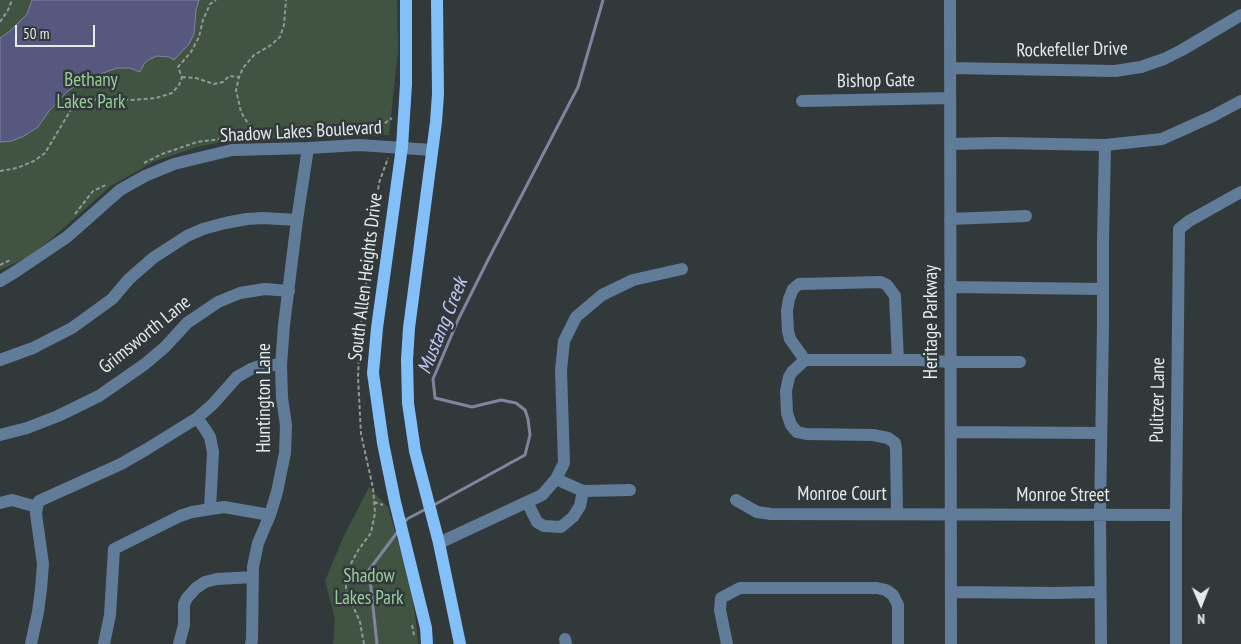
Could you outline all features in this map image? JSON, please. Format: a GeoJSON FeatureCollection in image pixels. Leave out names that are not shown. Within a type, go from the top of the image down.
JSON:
{"type":"FeatureCollection","features":[{"type":"Feature","properties":{"kind":"main road","name":"South Allen Heights Drive"},"geometry":{"type":"LineString","coordinates":[[406,0],[406,84],[402,147],[376,328],[374,373],[390,504],[408,553],[426,628],[427,644]]}},
{"type":"Feature","properties":{"kind":"main road"},"geometry":{"type":"LineString","coordinates":[[437,0],[438,94],[409,328],[407,360],[408,403],[415,451],[437,538],[460,644]]}},
{"type":"Feature","properties":{"kind":"street","name":"Heritage Parkway"},"geometry":{"type":"LineString","coordinates":[[950,0],[951,644]]}},
{"type":"Feature","properties":{"kind":"street","name":"Rockefeller Drive"},"geometry":{"type":"LineString","coordinates":[[950,68],[1115,71],[1141,67],[1182,50],[1241,15]]}},
{"type":"Feature","properties":{"kind":"street","name":"Bishop Gate"},"geometry":{"type":"LineString","coordinates":[[802,101],[950,98]]}},
{"type":"Feature","properties":{"kind":"street"},"geometry":{"type":"LineString","coordinates":[[950,144],[1105,145],[1162,139],[1241,101]]}},
{"type":"Feature","properties":{"kind":"street","name":"Shadow Lakes Boulevard"},"geometry":{"type":"LineString","coordinates":[[0,281],[66,237],[120,190],[174,164],[232,150],[359,145],[432,150]]}},
{"type":"Feature","properties":{"kind":"street"},"geometry":{"type":"LineString","coordinates":[[1101,644],[1100,515],[1105,145]]}},
{"type":"Feature","properties":{"kind":"street","name":"Huntington Lane"},"geometry":{"type":"LineString","coordinates":[[251,644],[253,567],[258,543],[277,492],[285,453],[286,426],[282,398],[281,365],[284,325],[308,148]]}},
{"type":"Feature","properties":{"kind":"street","name":"Pulitzer Lane"},"geometry":{"type":"LineString","coordinates":[[1176,644],[1178,229],[1241,192]]}},
{"type":"Feature","properties":{"kind":"street"},"geometry":{"type":"LineString","coordinates":[[950,219],[1026,216]]}},
{"type":"Feature","properties":{"kind":"street"},"geometry":{"type":"LineString","coordinates":[[0,360],[33,348],[72,328],[112,299],[129,279],[153,258],[187,236],[211,227],[246,219],[297,220]]}},
{"type":"Feature","properties":{"kind":"street"},"geometry":{"type":"LineString","coordinates":[[437,538],[542,495],[556,479],[564,463],[561,370],[564,341],[576,317],[602,296],[633,280],[682,269]]}},
{"type":"Feature","properties":{"kind":"street"},"geometry":{"type":"LineString","coordinates":[[805,360],[790,339],[788,331],[787,312],[793,289],[799,284],[881,282],[887,285],[895,296],[898,360]]}},
{"type":"Feature","properties":{"kind":"street"},"geometry":{"type":"LineString","coordinates":[[950,287],[1103,289]]}},
{"type":"Feature","properties":{"kind":"street","name":"Grimsworth Lane"},"geometry":{"type":"LineString","coordinates":[[0,435],[28,428],[99,396],[146,364],[165,348],[187,323],[218,302],[240,292],[264,289],[289,291]]}},
{"type":"Feature","properties":{"kind":"street"},"geometry":{"type":"LineString","coordinates":[[897,514],[896,449],[894,443],[888,438],[872,435],[806,434],[797,432],[791,425],[787,413],[786,390],[792,372],[805,360],[1020,362]]}},
{"type":"Feature","properties":{"kind":"street"},"geometry":{"type":"LineString","coordinates":[[31,644],[38,612],[43,564],[36,514],[39,501],[128,460],[197,418],[213,404],[237,377],[251,369],[263,365],[281,365]]}},
{"type":"Feature","properties":{"kind":"street"},"geometry":{"type":"LineString","coordinates":[[197,418],[210,437],[212,452],[210,509]]}},
{"type":"Feature","properties":{"kind":"street"},"geometry":{"type":"LineString","coordinates":[[950,432],[1102,433]]}},
{"type":"Feature","properties":{"kind":"street"},"geometry":{"type":"LineString","coordinates":[[556,479],[583,491],[630,490]]}},
{"type":"Feature","properties":{"kind":"street"},"geometry":{"type":"LineString","coordinates":[[528,502],[537,522],[544,526],[561,527],[574,517],[580,506],[583,491]]}},
{"type":"Feature","properties":{"kind":"street"},"geometry":{"type":"LineString","coordinates":[[0,503],[12,500],[37,506]]}},
{"type":"Feature","properties":{"kind":"street","name":"Monroe Court"},"geometry":{"type":"LineString","coordinates":[[736,500],[757,512],[764,513],[951,515]]}},
{"type":"Feature","properties":{"kind":"street"},"geometry":{"type":"LineString","coordinates":[[104,644],[110,616],[114,549],[180,516],[192,512],[224,507],[270,515]]}},
{"type":"Feature","properties":{"kind":"street","name":"Monroe Street"},"geometry":{"type":"LineString","coordinates":[[951,515],[1176,515]]}},
{"type":"Feature","properties":{"kind":"street"},"geometry":{"type":"LineString","coordinates":[[179,644],[184,625],[184,604],[196,588],[205,582],[217,579],[253,577]]}},
{"type":"Feature","properties":{"kind":"street"},"geometry":{"type":"LineString","coordinates":[[727,644],[720,610],[721,598],[740,588],[877,588],[886,590],[893,595],[898,605],[898,644]]}},
{"type":"Feature","properties":{"kind":"street"},"geometry":{"type":"LineString","coordinates":[[951,592],[1054,594],[1100,592]]}},
{"type":"Feature","properties":{"kind":"path"},"geometry":{"type":"LineString","coordinates":[[0,22],[12,0]]}},
{"type":"Feature","properties":{"kind":"path"},"geometry":{"type":"LineString","coordinates":[[0,171],[17,168],[34,161],[45,153],[72,108],[103,97],[131,100],[156,98],[172,93],[179,85],[182,77],[178,67],[191,52],[199,37],[203,20],[210,4],[216,0]]}},
{"type":"Feature","properties":{"kind":"path"},"geometry":{"type":"LineString","coordinates":[[274,137],[267,136],[251,127],[241,112],[236,90],[243,68],[254,55],[280,36],[284,25],[286,0]]}},
{"type":"Feature","properties":{"kind":"path"},"geometry":{"type":"LineString","coordinates":[[182,77],[196,78],[214,84],[223,82],[229,76],[239,77]]}},
{"type":"Feature","properties":{"kind":"path"},"geometry":{"type":"LineString","coordinates":[[281,136],[333,129],[347,131],[368,130],[381,126],[395,115]]}},
{"type":"Feature","properties":{"kind":"path"},"geometry":{"type":"LineString","coordinates":[[374,502],[390,504]]}},
{"type":"Feature","properties":{"kind":"green space","name":"Bethany Lakes Park"},"geometry":{"type":"Polygon","coordinates":[[[0,0],[397,0],[398,50],[389,135],[232,140],[197,147],[153,162],[111,186],[50,240],[24,259],[0,270],[0,0]]]}},
{"type":"Feature","properties":{"kind":"green space","name":"Shadow Lakes Park"},"geometry":{"type":"Polygon","coordinates":[[[369,487],[388,507],[411,587],[418,644],[333,644],[335,619],[325,581],[343,538],[369,487]]]}},
{"type":"Feature","properties":{"kind":"water"},"geometry":{"type":"Polygon","coordinates":[[[32,0],[199,0],[196,10],[194,34],[189,44],[174,60],[169,57],[157,56],[148,60],[140,72],[130,68],[117,68],[95,76],[69,90],[49,111],[38,127],[12,141],[0,142],[0,38],[27,14],[32,0]]]}},
{"type":"Feature","properties":{"kind":"waterway","name":"Mustang Creek"},"geometry":{"type":"LineString","coordinates":[[432,506],[525,455],[530,435],[525,410],[516,403],[501,400],[472,407],[435,398],[433,379],[458,320],[578,87],[603,0]]}},
{"type":"Feature","properties":{"kind":"waterway","name":"Mustang Creek"},"geometry":{"type":"LineString","coordinates":[[404,523],[407,519],[426,509]]}},
{"type":"Feature","properties":{"kind":"waterway","name":"Mustang Creek"},"geometry":{"type":"LineString","coordinates":[[377,644],[369,570],[399,530]]}}]}
